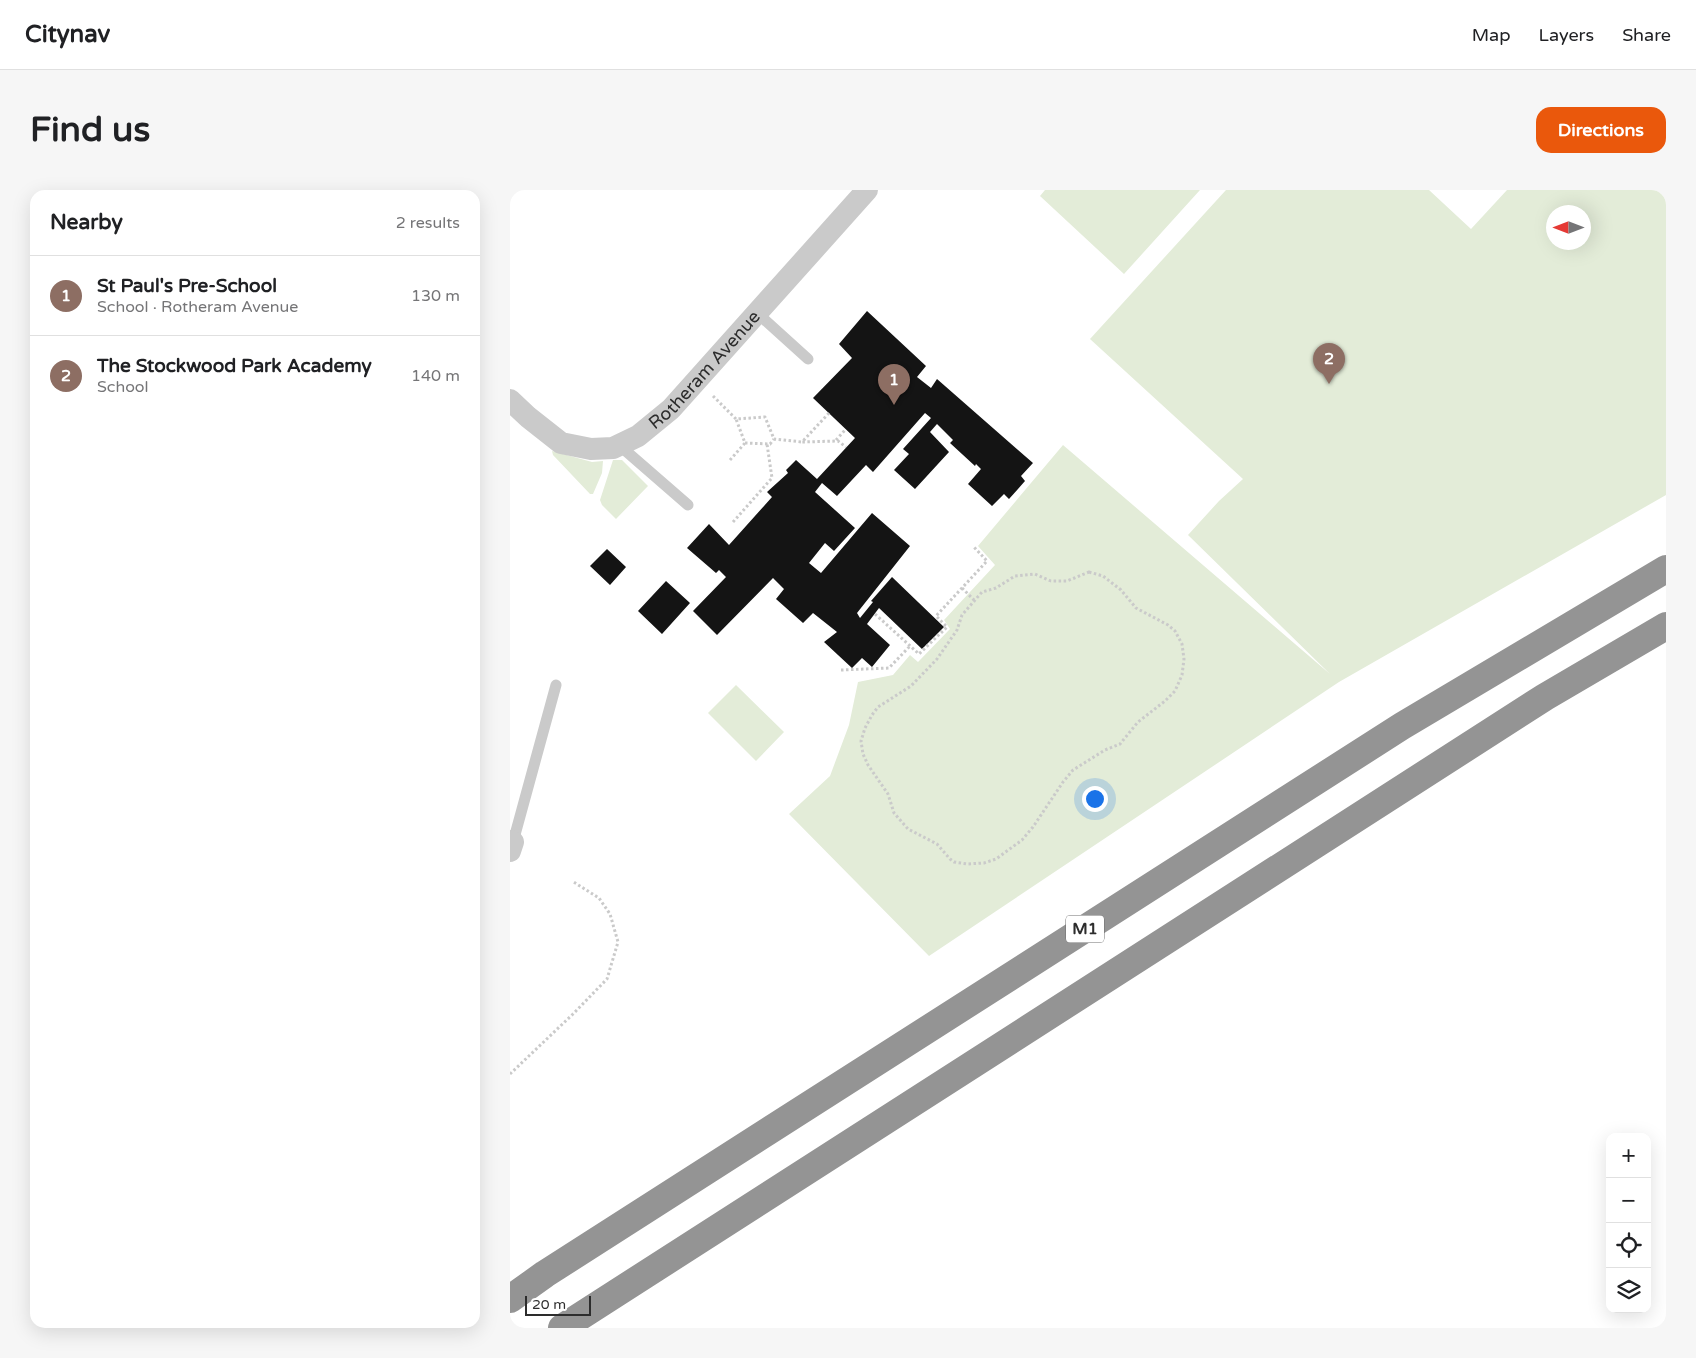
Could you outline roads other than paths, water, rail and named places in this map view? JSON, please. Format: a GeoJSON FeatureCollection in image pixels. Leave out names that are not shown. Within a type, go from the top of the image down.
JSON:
{"type":"FeatureCollection","features":[{"type":"Feature","properties":{"kind":"highway","name":"M1"},"geometry":{"type":"LineString","coordinates":[[510,1299],[545,1274],[1402,726],[1666,569]]}},
{"type":"Feature","properties":{"kind":"highway"},"geometry":{"type":"LineString","coordinates":[[562,1328],[1545,697],[1666,626]]}},
{"type":"Feature","properties":{"kind":"street","name":"Rotheram Avenue"},"geometry":{"type":"LineString","coordinates":[[510,400],[561,443],[591,449],[613,448],[638,436],[671,408],[867,190]]}},
{"type":"Feature","properties":{"kind":"lane"},"geometry":{"type":"LineString","coordinates":[[756,312],[808,359]]}},
{"type":"Feature","properties":{"kind":"lane"},"geometry":{"type":"LineString","coordinates":[[620,445],[688,505]]}},
{"type":"Feature","properties":{"kind":"lane"},"geometry":{"type":"LineString","coordinates":[[511,844],[556,685]]}},
{"type":"Feature","properties":{"kind":"place","name":"The Stockwood Park Academy"},"geometry":{"type":"Point","coordinates":[1329,384]}},
{"type":"Feature","properties":{"kind":"place","name":"St Paul's Pre-School"},"geometry":{"type":"Point","coordinates":[894,405]}}]}
